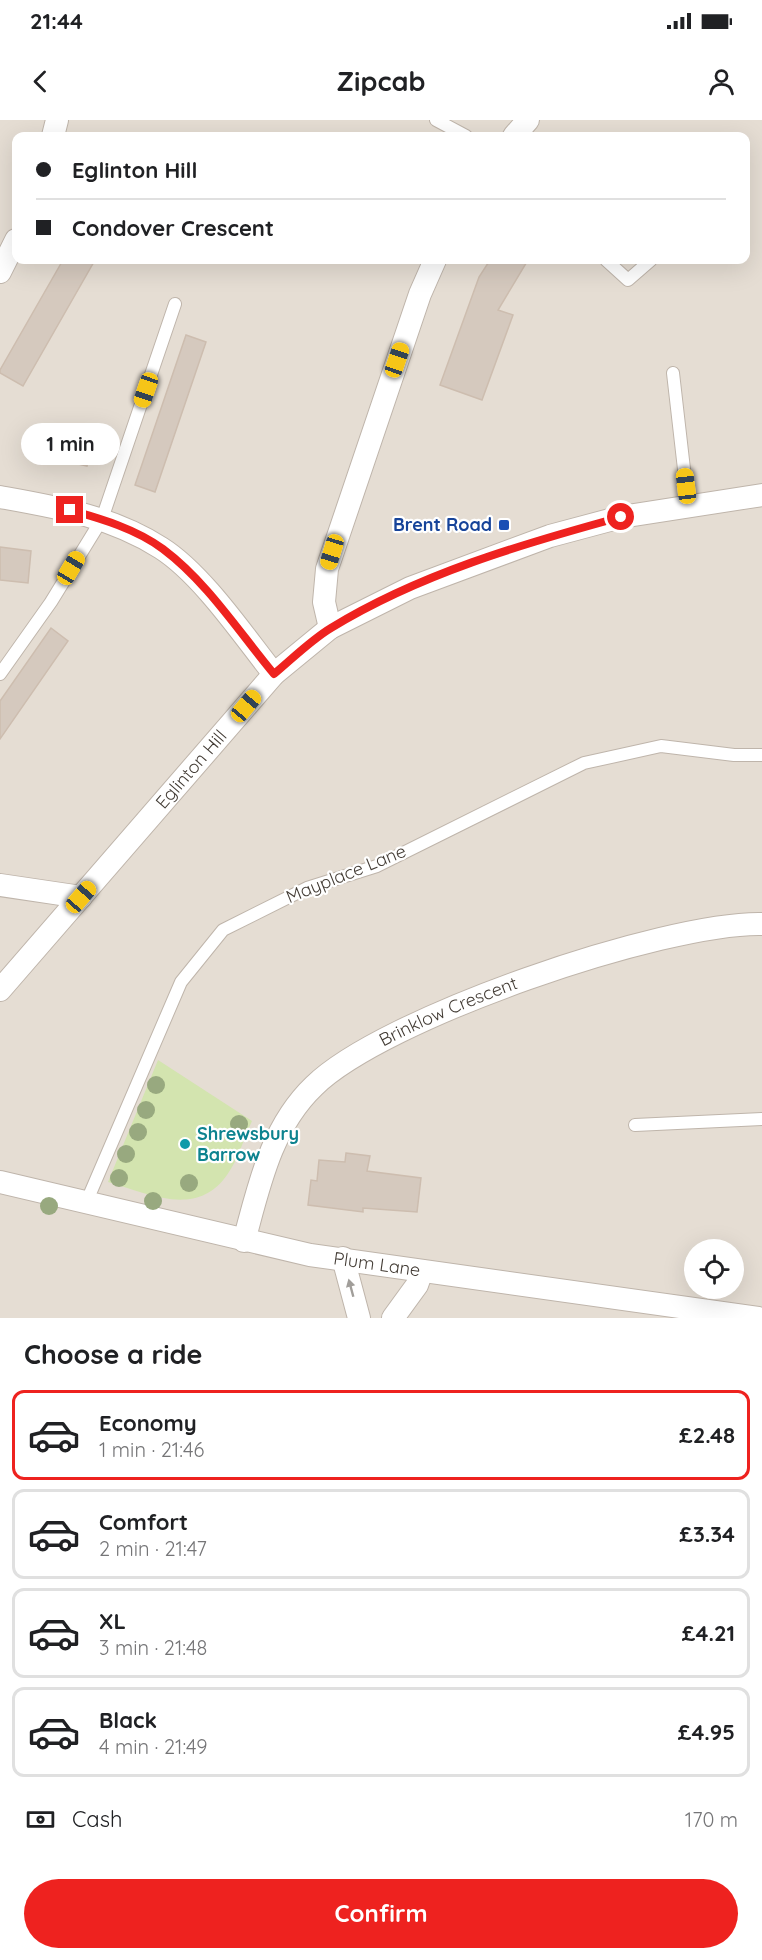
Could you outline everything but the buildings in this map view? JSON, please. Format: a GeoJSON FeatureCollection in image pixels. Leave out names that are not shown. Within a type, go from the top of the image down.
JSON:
{"type":"FeatureCollection","features":[{"type":"Feature","properties":{"kind":"street"},"geometry":{"type":"LineString","coordinates":[[518,132],[528,120]]}},
{"type":"Feature","properties":{"kind":"street"},"geometry":{"type":"LineString","coordinates":[[0,272],[12,248]]}},
{"type":"Feature","properties":{"kind":"street"},"geometry":{"type":"LineString","coordinates":[[330,628],[324,602],[327,569],[420,294],[433,264]]}},
{"type":"Feature","properties":{"kind":"street","name":"Eglinton Hill"},"geometry":{"type":"LineString","coordinates":[[0,990],[274,674],[330,628],[410,588],[550,536],[621,517],[688,504],[762,495]]}},
{"type":"Feature","properties":{"kind":"street"},"geometry":{"type":"LineString","coordinates":[[0,497],[54,506],[102,519],[162,549],[189,573],[274,674]]}},
{"type":"Feature","properties":{"kind":"street"},"geometry":{"type":"LineString","coordinates":[[0,885],[81,897]]}},
{"type":"Feature","properties":{"kind":"street","name":"Brinklow Crescent"},"geometry":{"type":"LineString","coordinates":[[244,1241],[269,1154],[277,1136],[313,1086],[352,1055],[470,1001],[585,960],[686,933],[762,924]]}},
{"type":"Feature","properties":{"kind":"street","name":"Plum Lane"},"geometry":{"type":"LineString","coordinates":[[0,1182],[310,1255],[758,1318]]}},
{"type":"Feature","properties":{"kind":"street"},"geometry":{"type":"LineString","coordinates":[[343,1258],[358,1318]]}},
{"type":"Feature","properties":{"kind":"street"},"geometry":{"type":"LineString","coordinates":[[393,1318],[417,1285],[422,1271]]}},
{"type":"Feature","properties":{"kind":"lane"},"geometry":{"type":"LineString","coordinates":[[436,120],[458,132]]}},
{"type":"Feature","properties":{"kind":"lane"},"geometry":{"type":"LineString","coordinates":[[610,264],[628,280],[646,264]]}},
{"type":"Feature","properties":{"kind":"lane"},"geometry":{"type":"LineString","coordinates":[[0,674],[51,602],[102,519],[175,304]]}},
{"type":"Feature","properties":{"kind":"lane"},"geometry":{"type":"LineString","coordinates":[[673,373],[688,504]]}},
{"type":"Feature","properties":{"kind":"lane","name":"Mayplace Lane"},"geometry":{"type":"LineString","coordinates":[[86,1203],[181,982],[223,930],[307,888],[377,866],[584,763],[661,746],[734,755],[762,755]]}},
{"type":"Feature","properties":{"kind":"lane"},"geometry":{"type":"LineString","coordinates":[[635,1125],[762,1119]]}},
{"type":"Feature","properties":{"kind":"shaded area"},"geometry":{"type":"Polygon","coordinates":[[[0,120],[762,120],[762,1318],[0,1318],[0,120]]]}},
{"type":"Feature","properties":{"kind":"green space"},"geometry":{"type":"Polygon","coordinates":[[[158,1060],[252,1121],[238,1156],[227,1175],[215,1188],[201,1196],[171,1199],[108,1182],[158,1060]]]}},
{"type":"Feature","properties":{"kind":"place","name":"Brent Road"},"geometry":{"type":"Point","coordinates":[504,525]}},
{"type":"Feature","properties":{"kind":"place","name":"Shrewsbury Barrow"},"geometry":{"type":"Point","coordinates":[185,1144]}},
{"type":"Feature","properties":{"kind":"route"},"geometry":{"type":"LineString","coordinates":[[70,510],[102,519],[162,549],[201,585],[274,674],[330,628],[410,588],[550,536],[621,517]]}}]}
